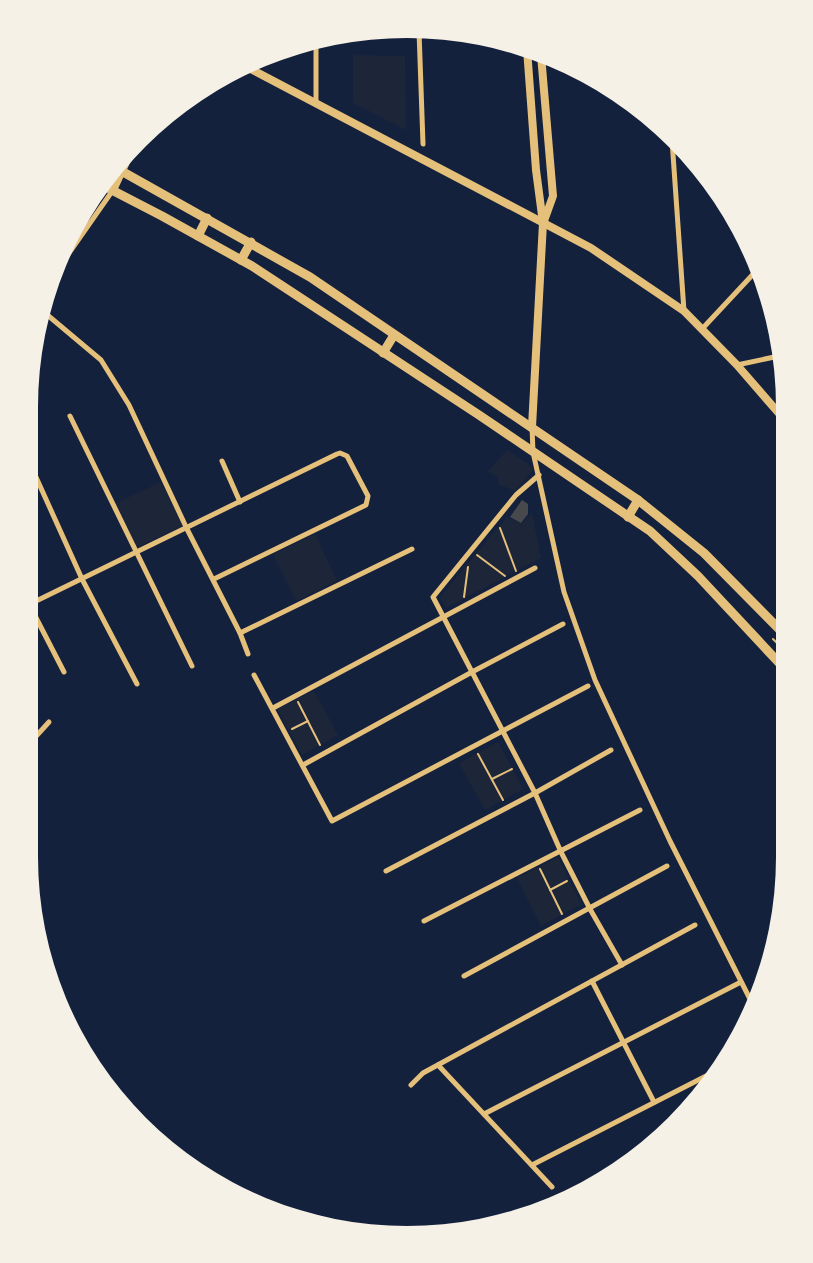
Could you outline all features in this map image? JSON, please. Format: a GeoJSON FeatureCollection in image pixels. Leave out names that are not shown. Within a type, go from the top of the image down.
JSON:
{"type":"FeatureCollection","features":[{"type":"Feature","properties":{"kind":"main road"},"geometry":{"type":"LineString","coordinates":[[123,171],[310,277],[638,500],[704,553],[776,626]]}},
{"type":"Feature","properties":{"kind":"main road"},"geometry":{"type":"LineString","coordinates":[[109,188],[242,260],[479,415],[650,532],[698,576],[776,660]]}},
{"type":"Feature","properties":{"kind":"main road"},"geometry":{"type":"LineString","coordinates":[[198,236],[207,218]]}},
{"type":"Feature","properties":{"kind":"main road"},"geometry":{"type":"LineString","coordinates":[[242,260],[251,242]]}},
{"type":"Feature","properties":{"kind":"main road"},"geometry":{"type":"LineString","coordinates":[[383,353],[394,335]]}},
{"type":"Feature","properties":{"kind":"main road"},"geometry":{"type":"LineString","coordinates":[[628,517],[638,500]]}},
{"type":"Feature","properties":{"kind":"street"},"geometry":{"type":"LineString","coordinates":[[420,38],[423,144]]}},
{"type":"Feature","properties":{"kind":"street"},"geometry":{"type":"LineString","coordinates":[[316,49],[316,104]]}},
{"type":"Feature","properties":{"kind":"street"},"geometry":{"type":"LineString","coordinates":[[528,58],[536,170],[543,223],[532,427],[533,452],[564,592],[595,680],[670,841],[748,995]]}},
{"type":"Feature","properties":{"kind":"street"},"geometry":{"type":"LineString","coordinates":[[542,64],[553,196],[543,223]]}},
{"type":"Feature","properties":{"kind":"street"},"geometry":{"type":"LineString","coordinates":[[254,71],[591,248],[684,311],[737,365],[776,410]]}},
{"type":"Feature","properties":{"kind":"street"},"geometry":{"type":"LineString","coordinates":[[673,152],[684,311]]}},
{"type":"Feature","properties":{"kind":"street"},"geometry":{"type":"LineString","coordinates":[[76,243],[113,190],[116,179]]}},
{"type":"Feature","properties":{"kind":"street"},"geometry":{"type":"LineString","coordinates":[[702,329],[751,276]]}},
{"type":"Feature","properties":{"kind":"street"},"geometry":{"type":"LineString","coordinates":[[49,316],[101,360],[129,405],[187,528],[240,633],[248,654]]}},
{"type":"Feature","properties":{"kind":"street"},"geometry":{"type":"LineString","coordinates":[[737,365],[772,358]]}},
{"type":"Feature","properties":{"kind":"street"},"geometry":{"type":"LineString","coordinates":[[70,416],[192,666]]}},
{"type":"Feature","properties":{"kind":"street"},"geometry":{"type":"LineString","coordinates":[[38,601],[340,453],[347,456],[369,499],[364,507],[214,579]]}},
{"type":"Feature","properties":{"kind":"street"},"geometry":{"type":"LineString","coordinates":[[222,461],[240,502]]}},
{"type":"Feature","properties":{"kind":"street"},"geometry":{"type":"LineString","coordinates":[[538,474],[516,495],[433,597],[535,793],[561,852],[590,909],[622,965]]}},
{"type":"Feature","properties":{"kind":"street"},"geometry":{"type":"LineString","coordinates":[[38,482],[82,579],[137,684]]}},
{"type":"Feature","properties":{"kind":"street"},"geometry":{"type":"LineString","coordinates":[[240,633],[412,549]]}},
{"type":"Feature","properties":{"kind":"street"},"geometry":{"type":"LineString","coordinates":[[273,708],[535,568]]}},
{"type":"Feature","properties":{"kind":"street"},"geometry":{"type":"LineString","coordinates":[[38,621],[64,672]]}},
{"type":"Feature","properties":{"kind":"street"},"geometry":{"type":"LineString","coordinates":[[303,766],[563,624]]}},
{"type":"Feature","properties":{"kind":"street"},"geometry":{"type":"LineString","coordinates":[[254,674],[332,821],[588,686]]}},
{"type":"Feature","properties":{"kind":"street"},"geometry":{"type":"LineString","coordinates":[[38,734],[48,722]]}},
{"type":"Feature","properties":{"kind":"street"},"geometry":{"type":"LineString","coordinates":[[386,871],[535,793],[611,750]]}},
{"type":"Feature","properties":{"kind":"street"},"geometry":{"type":"LineString","coordinates":[[424,921],[640,810]]}},
{"type":"Feature","properties":{"kind":"street"},"geometry":{"type":"LineString","coordinates":[[464,976],[667,866]]}},
{"type":"Feature","properties":{"kind":"street"},"geometry":{"type":"LineString","coordinates":[[411,1085],[423,1073],[695,925]]}},
{"type":"Feature","properties":{"kind":"street"},"geometry":{"type":"LineString","coordinates":[[592,981],[654,1102]]}},
{"type":"Feature","properties":{"kind":"street"},"geometry":{"type":"LineString","coordinates":[[484,1114],[741,982]]}},
{"type":"Feature","properties":{"kind":"street"},"geometry":{"type":"LineString","coordinates":[[438,1065],[552,1187]]}},
{"type":"Feature","properties":{"kind":"street"},"geometry":{"type":"LineString","coordinates":[[532,1165],[701,1079]]}},
{"type":"Feature","properties":{"kind":"path"},"geometry":{"type":"LineString","coordinates":[[499,527],[516,570]]}},
{"type":"Feature","properties":{"kind":"path"},"geometry":{"type":"LineString","coordinates":[[476,554],[505,576]]}},
{"type":"Feature","properties":{"kind":"path"},"geometry":{"type":"LineString","coordinates":[[464,597],[468,564]]}},
{"type":"Feature","properties":{"kind":"path"},"geometry":{"type":"LineString","coordinates":[[296,700],[320,744]]}},
{"type":"Feature","properties":{"kind":"path"},"geometry":{"type":"LineString","coordinates":[[289,731],[308,721]]}},
{"type":"Feature","properties":{"kind":"path"},"geometry":{"type":"LineString","coordinates":[[478,753],[504,800]]}},
{"type":"Feature","properties":{"kind":"path"},"geometry":{"type":"LineString","coordinates":[[492,779],[512,769]]}},
{"type":"Feature","properties":{"kind":"path"},"geometry":{"type":"LineString","coordinates":[[538,867],[562,914]]}},
{"type":"Feature","properties":{"kind":"path"},"geometry":{"type":"LineString","coordinates":[[550,890],[569,880]]}},
{"type":"Feature","properties":{"kind":"shaded area"},"geometry":{"type":"Polygon","coordinates":[[[353,55],[405,56],[406,130],[353,103],[353,55]]]}},
{"type":"Feature","properties":{"kind":"shaded area"},"geometry":{"type":"Polygon","coordinates":[[[507,450],[530,465],[533,470],[515,491],[498,484],[499,478],[488,471],[507,450]]]}},
{"type":"Feature","properties":{"kind":"shaded area"},"geometry":{"type":"Polygon","coordinates":[[[161,482],[183,526],[137,547],[116,503],[161,482]]]}},
{"type":"Feature","properties":{"kind":"shaded area"},"geometry":{"type":"Polygon","coordinates":[[[532,513],[541,558],[446,608],[440,597],[507,517],[522,524],[532,513]]]}},
{"type":"Feature","properties":{"kind":"shaded area"},"geometry":{"type":"Polygon","coordinates":[[[315,534],[337,581],[296,601],[273,554],[315,534]]]}},
{"type":"Feature","properties":{"kind":"shaded area"},"geometry":{"type":"Polygon","coordinates":[[[314,691],[338,735],[302,755],[277,709],[314,691]]]}},
{"type":"Feature","properties":{"kind":"shaded area"},"geometry":{"type":"Polygon","coordinates":[[[498,742],[523,789],[485,810],[459,763],[498,742]]]}},
{"type":"Feature","properties":{"kind":"shaded area"},"geometry":{"type":"Polygon","coordinates":[[[558,857],[581,904],[541,926],[517,878],[558,857]]]}},
{"type":"Feature","properties":{"kind":"building"},"geometry":{"type":"Polygon","coordinates":[[[522,500],[528,504],[528,514],[521,523],[510,517],[522,500]]]}}]}
